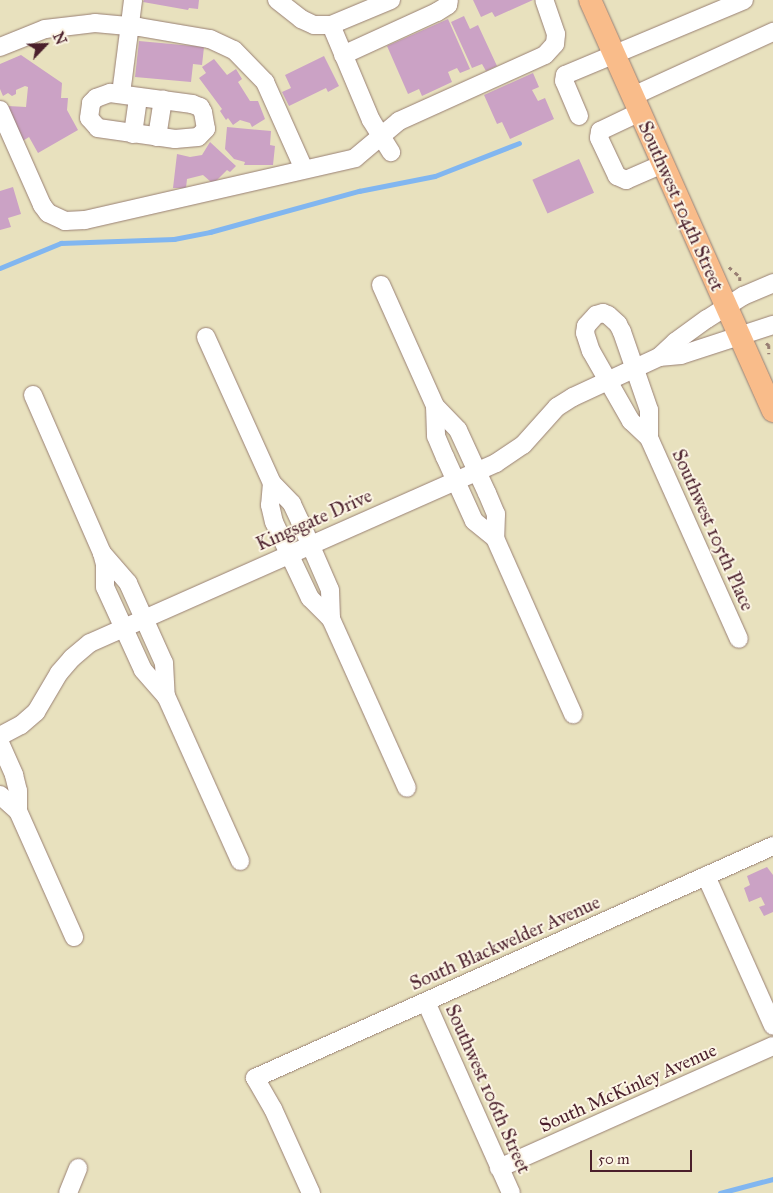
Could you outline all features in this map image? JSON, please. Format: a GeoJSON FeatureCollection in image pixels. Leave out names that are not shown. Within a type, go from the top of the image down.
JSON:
{"type":"FeatureCollection","features":[{"type":"Feature","properties":{"kind":"main road","name":"Southwest 104th Street"},"geometry":{"type":"LineString","coordinates":[[590,0],[773,411]]}},
{"type":"Feature","properties":{"kind":"street"},"geometry":{"type":"LineString","coordinates":[[133,0],[129,26],[129,95],[133,134]]}},
{"type":"Feature","properties":{"kind":"street"},"geometry":{"type":"LineString","coordinates":[[277,0],[301,19],[314,25],[331,25],[362,6],[391,0]]}},
{"type":"Feature","properties":{"kind":"street"},"geometry":{"type":"LineString","coordinates":[[343,54],[446,8],[450,0]]}},
{"type":"Feature","properties":{"kind":"street"},"geometry":{"type":"LineString","coordinates":[[0,110],[42,205],[48,213],[59,220],[85,220],[355,158],[404,118],[545,55],[555,44],[556,34],[544,0]]}},
{"type":"Feature","properties":{"kind":"street"},"geometry":{"type":"LineString","coordinates":[[579,116],[564,81],[565,75],[615,56],[744,0]]}},
{"type":"Feature","properties":{"kind":"street"},"geometry":{"type":"LineString","coordinates":[[0,47],[28,35],[59,26],[95,23],[129,26],[210,39],[234,50],[256,72],[270,91],[304,170]]}},
{"type":"Feature","properties":{"kind":"street"},"geometry":{"type":"LineString","coordinates":[[331,25],[371,120],[391,152]]}},
{"type":"Feature","properties":{"kind":"street"},"geometry":{"type":"LineString","coordinates":[[663,164],[626,180],[617,176],[599,138],[600,132],[636,104],[773,32]]}},
{"type":"Feature","properties":{"kind":"street"},"geometry":{"type":"LineString","coordinates":[[110,93],[162,99],[182,101],[200,108],[206,117],[206,129],[198,137],[190,139],[157,137],[98,128],[89,118],[91,103],[96,98],[110,93]]}},
{"type":"Feature","properties":{"kind":"street"},"geometry":{"type":"LineString","coordinates":[[157,137],[162,99]]}},
{"type":"Feature","properties":{"kind":"street","name":"Kingsgate Drive"},"geometry":{"type":"LineString","coordinates":[[0,736],[21,725],[36,712],[59,674],[76,654],[90,644],[310,544],[496,463],[523,445],[558,407],[587,389],[659,357],[676,342],[726,307],[743,296],[773,283]]}},
{"type":"Feature","properties":{"kind":"street"},"geometry":{"type":"LineString","coordinates":[[381,285],[435,406],[458,430],[496,514],[495,538],[573,714]]}},
{"type":"Feature","properties":{"kind":"street","name":"Southwest 105th Place"},"geometry":{"type":"LineString","coordinates":[[649,438],[649,410],[618,324],[608,315],[603,313],[596,315],[586,326],[587,341],[632,421],[649,438],[740,639]]}},
{"type":"Feature","properties":{"kind":"street","name":"Kingsgate Drive"},"geometry":{"type":"LineString","coordinates":[[659,357],[681,355],[740,337],[773,324]]}},
{"type":"Feature","properties":{"kind":"street"},"geometry":{"type":"LineString","coordinates":[[206,337],[272,483],[292,504],[310,544],[330,590],[332,619],[407,788]]}},
{"type":"Feature","properties":{"kind":"street"},"geometry":{"type":"LineString","coordinates":[[33,395],[102,553],[105,564],[105,587],[123,628],[143,670],[166,696],[240,861]]}},
{"type":"Feature","properties":{"kind":"street"},"geometry":{"type":"LineString","coordinates":[[435,406],[436,436],[455,480],[474,521],[495,538]]}},
{"type":"Feature","properties":{"kind":"street"},"geometry":{"type":"LineString","coordinates":[[272,483],[272,512],[289,554],[310,598],[332,619]]}},
{"type":"Feature","properties":{"kind":"street"},"geometry":{"type":"LineString","coordinates":[[102,553],[124,576],[164,663],[166,696]]}},
{"type":"Feature","properties":{"kind":"street"},"geometry":{"type":"LineString","coordinates":[[0,742],[14,774],[18,791],[18,811],[74,937]]}},
{"type":"Feature","properties":{"kind":"street"},"geometry":{"type":"LineString","coordinates":[[0,796],[18,811]]}},
{"type":"Feature","properties":{"kind":"street","name":"South Blackwelder Avenue"},"geometry":{"type":"LineString","coordinates":[[311,1193],[274,1109],[255,1078],[773,846]]}},
{"type":"Feature","properties":{"kind":"street"},"geometry":{"type":"LineString","coordinates":[[706,876],[773,1026]]}},
{"type":"Feature","properties":{"kind":"street","name":"Southwest 106th Street"},"geometry":{"type":"LineString","coordinates":[[426,1002],[511,1193]]}},
{"type":"Feature","properties":{"kind":"street","name":"South McKinley Avenue"},"geometry":{"type":"LineString","coordinates":[[500,1168],[773,1046]]}},
{"type":"Feature","properties":{"kind":"street"},"geometry":{"type":"LineString","coordinates":[[68,1193],[78,1168]]}},
{"type":"Feature","properties":{"kind":"building"},"geometry":{"type":"Polygon","coordinates":[[[144,0],[199,0],[198,9],[189,8],[188,10],[143,2],[144,0]]]}},
{"type":"Feature","properties":{"kind":"building"},"geometry":{"type":"Polygon","coordinates":[[[473,0],[533,0],[495,17],[492,12],[481,17],[473,0]]]}},
{"type":"Feature","properties":{"kind":"building"},"geometry":{"type":"Polygon","coordinates":[[[464,16],[470,29],[478,25],[497,66],[486,71],[482,64],[472,68],[451,22],[464,16]]]}},
{"type":"Feature","properties":{"kind":"building"},"geometry":{"type":"Polygon","coordinates":[[[448,19],[470,69],[460,73],[457,68],[448,72],[452,82],[422,96],[419,89],[408,94],[387,46],[448,19]]]}},
{"type":"Feature","properties":{"kind":"building"},"geometry":{"type":"Polygon","coordinates":[[[139,41],[204,47],[202,65],[193,64],[191,82],[135,77],[139,41]]]}},
{"type":"Feature","properties":{"kind":"building"},"geometry":{"type":"Polygon","coordinates":[[[21,55],[62,83],[61,98],[68,98],[67,110],[78,130],[38,153],[29,137],[21,142],[5,108],[8,106],[26,107],[28,87],[25,86],[16,90],[16,94],[12,96],[8,93],[3,96],[0,89],[0,64],[21,55]]]}},
{"type":"Feature","properties":{"kind":"building"},"geometry":{"type":"Polygon","coordinates":[[[324,56],[339,86],[328,92],[326,88],[289,106],[282,92],[291,88],[285,75],[324,56]]]}},
{"type":"Feature","properties":{"kind":"building"},"geometry":{"type":"Polygon","coordinates":[[[214,59],[227,75],[236,69],[242,79],[238,82],[250,101],[258,101],[265,119],[252,127],[250,123],[240,120],[233,125],[228,118],[226,120],[220,111],[222,109],[199,78],[206,73],[202,67],[214,59]]]}},
{"type":"Feature","properties":{"kind":"building"},"geometry":{"type":"Polygon","coordinates":[[[533,73],[539,87],[532,90],[538,101],[545,98],[554,119],[510,139],[502,122],[497,124],[484,95],[533,73]]]}},
{"type":"Feature","properties":{"kind":"building"},"geometry":{"type":"Polygon","coordinates":[[[227,127],[271,131],[270,145],[275,146],[273,165],[244,165],[245,162],[234,159],[225,149],[227,127]]]}},
{"type":"Feature","properties":{"kind":"building"},"geometry":{"type":"Polygon","coordinates":[[[210,142],[236,166],[230,172],[227,170],[215,182],[211,182],[203,175],[187,179],[186,188],[173,188],[177,154],[190,157],[202,155],[210,142]]]}},
{"type":"Feature","properties":{"kind":"building"},"geometry":{"type":"Polygon","coordinates":[[[579,159],[594,193],[547,214],[532,180],[579,159]]]}},
{"type":"Feature","properties":{"kind":"building"},"geometry":{"type":"Polygon","coordinates":[[[13,187],[21,214],[8,218],[11,227],[0,230],[0,191],[13,187]]]}},
{"type":"Feature","properties":{"kind":"building"},"geometry":{"type":"Polygon","coordinates":[[[767,867],[773,875],[773,912],[764,916],[759,907],[765,905],[761,897],[749,902],[744,888],[750,885],[747,876],[767,867]]]}},
{"type":"Feature","properties":{"kind":"waterway"},"geometry":{"type":"LineString","coordinates":[[0,268],[61,243],[174,239],[210,232],[359,191],[435,176],[519,143]]}},
{"type":"Feature","properties":{"kind":"waterway"},"geometry":{"type":"LineString","coordinates":[[720,1193],[773,1179]]}}]}
